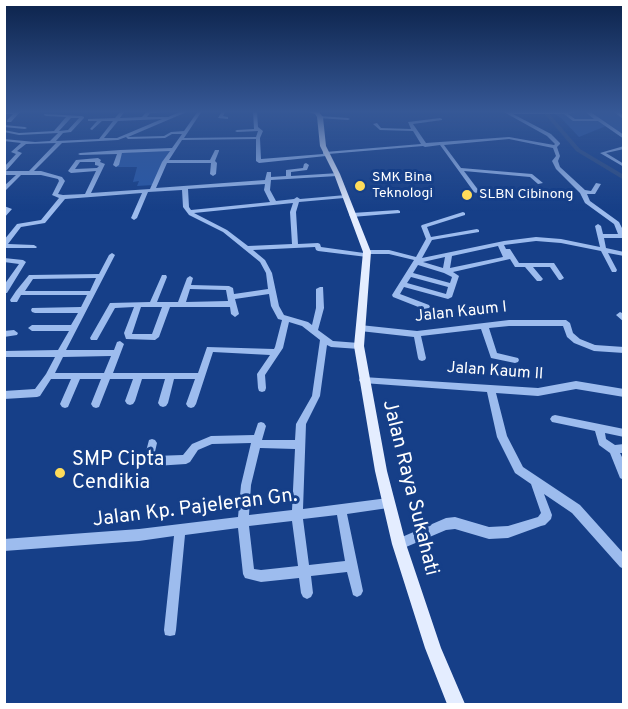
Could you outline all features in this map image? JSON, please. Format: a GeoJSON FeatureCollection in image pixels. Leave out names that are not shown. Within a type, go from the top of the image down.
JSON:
{"type":"FeatureCollection","features":[{"type":"Feature","properties":{"kind":"main road"},"geometry":{"type":"LineString","coordinates":[[324,144],[367,253]]}},
{"type":"Feature","properties":{"kind":"main road","name":"Jalan Raya Sukahati"},"geometry":{"type":"LineString","coordinates":[[367,253],[359,346],[363,380],[388,503],[399,544],[456,705]]}},
{"type":"Feature","properties":{"kind":"street"},"geometry":{"type":"LineString","coordinates":[[4,172],[20,153],[13,152],[23,144]]}},
{"type":"Feature","properties":{"kind":"street"},"geometry":{"type":"LineString","coordinates":[[30,173],[58,144]]}},
{"type":"Feature","properties":{"kind":"street"},"geometry":{"type":"LineString","coordinates":[[71,171],[87,144]]}},
{"type":"Feature","properties":{"kind":"street"},"geometry":{"type":"LineString","coordinates":[[134,218],[177,144]]}},
{"type":"Feature","properties":{"kind":"street"},"geometry":{"type":"LineString","coordinates":[[258,144],[258,164],[326,154],[450,144]]}},
{"type":"Feature","properties":{"kind":"street"},"geometry":{"type":"LineString","coordinates":[[541,144],[555,147]]}},
{"type":"Feature","properties":{"kind":"street"},"geometry":{"type":"LineString","coordinates":[[555,147],[558,144]]}},
{"type":"Feature","properties":{"kind":"street"},"geometry":{"type":"LineString","coordinates":[[150,145],[160,145],[159,149]]}},
{"type":"Feature","properties":{"kind":"street"},"geometry":{"type":"LineString","coordinates":[[441,145],[462,169],[476,191]]}},
{"type":"Feature","properties":{"kind":"street"},"geometry":{"type":"LineString","coordinates":[[555,147],[558,156],[556,165],[583,192],[587,202],[621,224],[623,236],[601,236]]}},
{"type":"Feature","properties":{"kind":"street"},"geometry":{"type":"LineString","coordinates":[[624,147],[602,153],[624,166]]}},
{"type":"Feature","properties":{"kind":"street"},"geometry":{"type":"LineString","coordinates":[[80,154],[174,149]]}},
{"type":"Feature","properties":{"kind":"street"},"geometry":{"type":"LineString","coordinates":[[116,165],[120,151]]}},
{"type":"Feature","properties":{"kind":"street"},"geometry":{"type":"LineString","coordinates":[[213,174],[214,163],[212,161],[217,151]]}},
{"type":"Feature","properties":{"kind":"street"},"geometry":{"type":"LineString","coordinates":[[78,161],[98,160],[97,164],[102,164],[87,196]]}},
{"type":"Feature","properties":{"kind":"street"},"geometry":{"type":"LineString","coordinates":[[165,162],[212,161]]}},
{"type":"Feature","properties":{"kind":"street"},"geometry":{"type":"LineString","coordinates":[[289,178],[288,171],[305,169],[306,165]]}},
{"type":"Feature","properties":{"kind":"street"},"geometry":{"type":"LineString","coordinates":[[4,172],[50,175],[99,169]]}},
{"type":"Feature","properties":{"kind":"street"},"geometry":{"type":"LineString","coordinates":[[462,169],[532,176],[540,183]]}},
{"type":"Feature","properties":{"kind":"street"},"geometry":{"type":"LineString","coordinates":[[86,171],[82,176],[106,175]]}},
{"type":"Feature","properties":{"kind":"street"},"geometry":{"type":"LineString","coordinates":[[5,190],[20,173]]}},
{"type":"Feature","properties":{"kind":"street"},"geometry":{"type":"LineString","coordinates":[[50,175],[62,181],[55,195],[63,197],[254,184],[268,178],[337,174]]}},
{"type":"Feature","properties":{"kind":"street"},"geometry":{"type":"LineString","coordinates":[[268,178],[267,190],[273,202]]}},
{"type":"Feature","properties":{"kind":"street"},"geometry":{"type":"LineString","coordinates":[[583,192],[593,194],[597,184]]}},
{"type":"Feature","properties":{"kind":"street"},"geometry":{"type":"LineString","coordinates":[[185,188],[186,207],[189,212],[225,231],[266,266],[278,314],[286,320],[305,324],[323,341],[336,345],[359,346]]}},
{"type":"Feature","properties":{"kind":"street"},"geometry":{"type":"LineString","coordinates":[[189,212],[297,199],[344,196]]}},
{"type":"Feature","properties":{"kind":"street"},"geometry":{"type":"LineString","coordinates":[[34,247],[6,243],[20,225],[43,222],[63,197]]}},
{"type":"Feature","properties":{"kind":"street"},"geometry":{"type":"LineString","coordinates":[[295,245],[293,213],[297,199]]}},
{"type":"Feature","properties":{"kind":"street"},"geometry":{"type":"LineString","coordinates":[[4,208],[9,209],[4,216]]}},
{"type":"Feature","properties":{"kind":"street"},"geometry":{"type":"LineString","coordinates":[[352,215],[398,212]]}},
{"type":"Feature","properties":{"kind":"street"},"geometry":{"type":"LineString","coordinates":[[429,239],[424,226],[463,214]]}},
{"type":"Feature","properties":{"kind":"street"},"geometry":{"type":"LineString","coordinates":[[598,226],[604,252],[614,270]]}},
{"type":"Feature","properties":{"kind":"street"},"geometry":{"type":"LineString","coordinates":[[426,307],[396,297],[429,239],[477,231]]}},
{"type":"Feature","properties":{"kind":"street"},"geometry":{"type":"LineString","coordinates":[[416,261],[502,243],[556,241],[624,254]]}},
{"type":"Feature","properties":{"kind":"street"},"geometry":{"type":"LineString","coordinates":[[502,243],[516,264],[552,265],[561,278]]}},
{"type":"Feature","properties":{"kind":"street"},"geometry":{"type":"LineString","coordinates":[[446,272],[507,258],[502,243]]}},
{"type":"Feature","properties":{"kind":"street"},"geometry":{"type":"LineString","coordinates":[[247,248],[318,244],[318,249],[326,247],[367,253],[389,252],[456,276],[447,298],[402,284]]}},
{"type":"Feature","properties":{"kind":"street"},"geometry":{"type":"LineString","coordinates":[[446,272],[449,254]]}},
{"type":"Feature","properties":{"kind":"street"},"geometry":{"type":"LineString","coordinates":[[4,395],[37,393],[49,376],[71,328],[112,255]]}},
{"type":"Feature","properties":{"kind":"street"},"geometry":{"type":"LineString","coordinates":[[4,260],[23,261],[4,291]]}},
{"type":"Feature","properties":{"kind":"street"},"geometry":{"type":"LineString","coordinates":[[528,266],[538,279]]}},
{"type":"Feature","properties":{"kind":"street"},"geometry":{"type":"LineString","coordinates":[[4,274],[15,274]]}},
{"type":"Feature","properties":{"kind":"street"},"geometry":{"type":"LineString","coordinates":[[409,274],[453,286]]}},
{"type":"Feature","properties":{"kind":"street"},"geometry":{"type":"LineString","coordinates":[[14,300],[31,277],[100,276]]}},
{"type":"Feature","properties":{"kind":"street"},"geometry":{"type":"LineString","coordinates":[[152,305],[164,277]]}},
{"type":"Feature","properties":{"kind":"street"},"geometry":{"type":"LineString","coordinates":[[181,305],[190,278]]}},
{"type":"Feature","properties":{"kind":"street"},"geometry":{"type":"LineString","coordinates":[[188,287],[229,288],[235,314]]}},
{"type":"Feature","properties":{"kind":"street"},"geometry":{"type":"LineString","coordinates":[[314,331],[320,308],[320,289]]}},
{"type":"Feature","properties":{"kind":"street"},"geometry":{"type":"LineString","coordinates":[[94,338],[113,305],[181,305],[231,300],[273,291]]}},
{"type":"Feature","properties":{"kind":"street"},"geometry":{"type":"LineString","coordinates":[[19,293],[91,293]]}},
{"type":"Feature","properties":{"kind":"street"},"geometry":{"type":"LineString","coordinates":[[139,304],[128,333],[129,337],[152,338],[157,335],[167,305]]}},
{"type":"Feature","properties":{"kind":"street"},"geometry":{"type":"LineString","coordinates":[[35,310],[81,310]]}},
{"type":"Feature","properties":{"kind":"street"},"geometry":{"type":"LineString","coordinates":[[262,388],[261,374],[278,352],[286,320]]}},
{"type":"Feature","properties":{"kind":"street","name":"Jalan Kaum I"},"geometry":{"type":"LineString","coordinates":[[360,328],[417,334],[484,326],[566,323],[570,335],[577,341],[594,348],[624,350]]}},
{"type":"Feature","properties":{"kind":"street"},"geometry":{"type":"LineString","coordinates":[[484,326],[495,356],[514,360]]}},
{"type":"Feature","properties":{"kind":"street"},"geometry":{"type":"LineString","coordinates":[[32,328],[71,328]]}},
{"type":"Feature","properties":{"kind":"street"},"geometry":{"type":"LineString","coordinates":[[417,334],[422,358]]}},
{"type":"Feature","properties":{"kind":"street"},"geometry":{"type":"LineString","coordinates":[[307,592],[297,515],[300,445],[305,416],[316,396],[323,341]]}},
{"type":"Feature","properties":{"kind":"street"},"geometry":{"type":"LineString","coordinates":[[96,404],[120,344]]}},
{"type":"Feature","properties":{"kind":"street"},"geometry":{"type":"LineString","coordinates":[[191,404],[210,349],[278,352]]}},
{"type":"Feature","properties":{"kind":"street"},"geometry":{"type":"LineString","coordinates":[[4,354],[116,353]]}},
{"type":"Feature","properties":{"kind":"street"},"geometry":{"type":"LineString","coordinates":[[130,401],[139,375]]}},
{"type":"Feature","properties":{"kind":"street"},"geometry":{"type":"LineString","coordinates":[[163,403],[171,375]]}},
{"type":"Feature","properties":{"kind":"street"},"geometry":{"type":"LineString","coordinates":[[49,376],[199,376]]}},
{"type":"Feature","properties":{"kind":"street"},"geometry":{"type":"LineString","coordinates":[[65,404],[77,376]]}},
{"type":"Feature","properties":{"kind":"street","name":"Jalan Kaum II"},"geometry":{"type":"LineString","coordinates":[[363,380],[545,392],[576,385],[624,393]]}},
{"type":"Feature","properties":{"kind":"street"},"geometry":{"type":"LineString","coordinates":[[490,388],[499,428],[509,455],[519,470],[536,484],[576,509],[624,563]]}},
{"type":"Feature","properties":{"kind":"street"},"geometry":{"type":"LineString","coordinates":[[555,419],[623,433]]}},
{"type":"Feature","properties":{"kind":"street"},"geometry":{"type":"LineString","coordinates":[[261,426],[248,469],[243,521],[249,574],[261,576],[351,566]]}},
{"type":"Feature","properties":{"kind":"street"},"geometry":{"type":"LineString","coordinates":[[599,429],[602,442],[619,449],[624,475]]}},
{"type":"Feature","properties":{"kind":"street"},"geometry":{"type":"LineString","coordinates":[[152,443],[149,459],[155,461],[186,459],[195,447],[211,440],[300,445]]}},
{"type":"Feature","properties":{"kind":"street"},"geometry":{"type":"LineString","coordinates":[[399,544],[446,524],[456,523],[489,533],[508,532],[541,521],[547,515],[536,484]]}},
{"type":"Feature","properties":{"kind":"street","name":"Jalan Kp. Pajeleran Gn."},"geometry":{"type":"LineString","coordinates":[[6,548],[120,537],[388,503]]}},
{"type":"Feature","properties":{"kind":"street"},"geometry":{"type":"LineString","coordinates":[[341,510],[357,591]]}},
{"type":"Feature","properties":{"kind":"street"},"geometry":{"type":"LineString","coordinates":[[170,630],[180,529]]}},
{"type":"Feature","properties":{"kind":"shaded area"},"geometry":{"type":"Polygon","coordinates":[[[172,149],[153,185],[137,186],[139,181],[133,182],[137,167],[115,167],[122,153],[172,149]]]}},
{"type":"Feature","properties":{"kind":"waterway"},"geometry":{"type":"LineString","coordinates":[[573,144],[578,150],[624,178]]}},
{"type":"Feature","properties":{"kind":"place","name":"SMK Bina Teknologi"},"geometry":{"type":"Point","coordinates":[360,186]}},
{"type":"Feature","properties":{"kind":"place","name":"SLBN Cibinong"},"geometry":{"type":"Point","coordinates":[467,195]}},
{"type":"Feature","properties":{"kind":"place","name":"SMP Cipta Cendikia"},"geometry":{"type":"Point","coordinates":[60,473]}}]}
